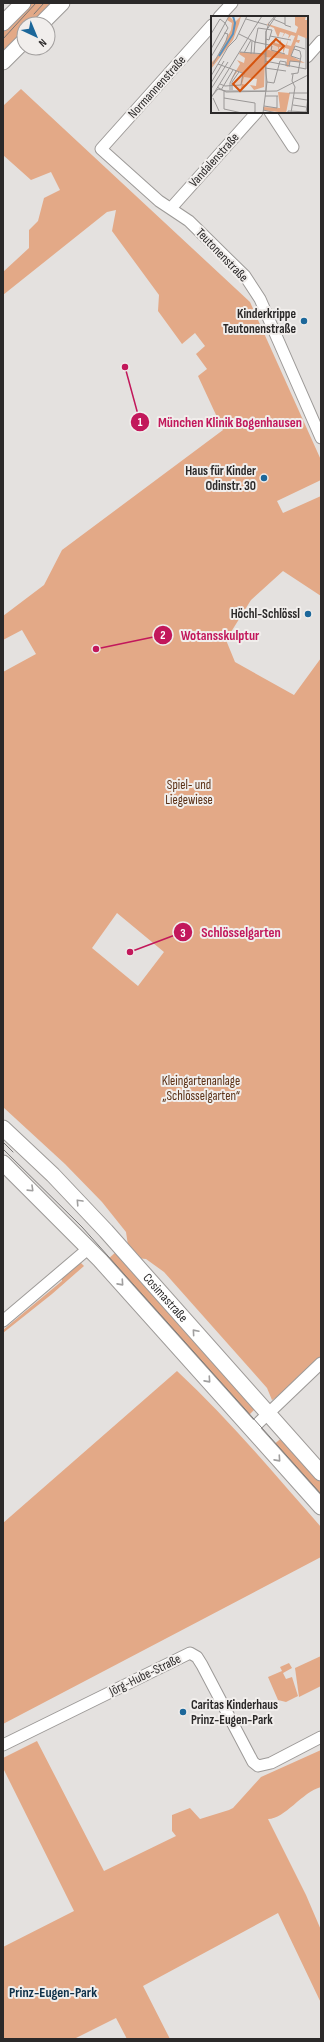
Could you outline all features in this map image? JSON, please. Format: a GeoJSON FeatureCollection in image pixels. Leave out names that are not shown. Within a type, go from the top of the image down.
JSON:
{"type":"FeatureCollection","features":[{"type":"Feature","properties":{"kind":"main road"},"geometry":{"type":"LineString","coordinates":[[3,23],[23,3]]}},
{"type":"Feature","properties":{"kind":"main road"},"geometry":{"type":"LineString","coordinates":[[49,16],[62,3]]}},
{"type":"Feature","properties":{"kind":"main road"},"geometry":{"type":"LineString","coordinates":[[3,62],[16,49]]}},
{"type":"Feature","properties":{"kind":"main road","name":"Cosimastraße"},"geometry":{"type":"LineString","coordinates":[[3,1128],[54,1175],[106,1231],[321,1473]]}},
{"type":"Feature","properties":{"kind":"main road","name":"Cosimastraße"},"geometry":{"type":"LineString","coordinates":[[3,1163],[89,1248],[321,1507]]}},
{"type":"Feature","properties":{"kind":"main road"},"geometry":{"type":"LineString","coordinates":[[89,1248],[106,1231]]}},
{"type":"Feature","properties":{"kind":"street"},"geometry":{"type":"LineString","coordinates":[[220,16],[232,3]]}},
{"type":"Feature","properties":{"kind":"street","name":"Normannenstraße"},"geometry":{"type":"LineString","coordinates":[[101,148],[211,26]]}},
{"type":"Feature","properties":{"kind":"street"},"geometry":{"type":"LineString","coordinates":[[308,56],[321,41]]}},
{"type":"Feature","properties":{"kind":"street","name":"Vandalenstraße"},"geometry":{"type":"LineString","coordinates":[[172,208],[256,113]]}},
{"type":"Feature","properties":{"kind":"street"},"geometry":{"type":"LineString","coordinates":[[271,113],[293,146]]}},
{"type":"Feature","properties":{"kind":"street","name":"Teutonenstraße"},"geometry":{"type":"LineString","coordinates":[[101,148],[159,201],[172,208],[189,221],[227,257],[249,283],[260,299],[321,438]]}},
{"type":"Feature","properties":{"kind":"street"},"geometry":{"type":"LineString","coordinates":[[3,1321],[89,1248]]}},
{"type":"Feature","properties":{"kind":"street"},"geometry":{"type":"LineString","coordinates":[[252,1429],[321,1363]]}},
{"type":"Feature","properties":{"kind":"street","name":"Jörg-Hube-Straße"},"geometry":{"type":"LineString","coordinates":[[3,1745],[190,1653],[197,1657],[202,1665],[253,1762],[258,1766],[271,1763],[321,1737]]}},
{"type":"Feature","properties":{"kind":"green space"},"geometry":{"type":"Polygon","coordinates":[[[29,3],[53,3],[40,16],[16,16],[29,3]]]}},
{"type":"Feature","properties":{"kind":"green space"},"geometry":{"type":"Polygon","coordinates":[[[16,16],[16,41],[3,56],[3,30],[16,16]]]}},
{"type":"Feature","properties":{"kind":"green space"},"geometry":{"type":"Polygon","coordinates":[[[21,89],[250,302],[321,460],[321,480],[277,501],[283,513],[321,496],[321,596],[283,571],[251,600],[226,640],[235,662],[294,695],[321,658],[321,1358],[284,1393],[272,1400],[267,1388],[164,1272],[146,1259],[136,1258],[129,1252],[126,1232],[102,1202],[65,1164],[3,1107],[3,672],[36,654],[22,630],[3,640],[3,616],[44,585],[62,550],[223,430],[198,376],[207,369],[196,354],[205,346],[195,333],[182,344],[158,311],[159,295],[112,231],[116,210],[107,212],[3,295],[3,272],[29,248],[29,230],[38,221],[44,198],[60,190],[51,172],[31,180],[3,155],[3,106],[21,89]],[[117,913],[92,948],[138,986],[164,952],[117,913]]]}},
{"type":"Feature","properties":{"kind":"green space"},"geometry":{"type":"Polygon","coordinates":[[[118,1250],[257,1407],[246,1418],[106,1261],[118,1250]]]}},
{"type":"Feature","properties":{"kind":"green space"},"geometry":{"type":"Polygon","coordinates":[[[80,1262],[84,1266],[3,1333],[3,1330],[62,1281],[62,1277],[80,1262]]]}},
{"type":"Feature","properties":{"kind":"green space"},"geometry":{"type":"Polygon","coordinates":[[[177,1371],[233,1427],[321,1527],[321,1557],[3,1724],[3,1523],[177,1371]]]}},
{"type":"Feature","properties":{"kind":"green space"},"geometry":{"type":"Polygon","coordinates":[[[284,1436],[321,1478],[321,1501],[272,1446],[284,1436]]]}},
{"type":"Feature","properties":{"kind":"green space"},"geometry":{"type":"Polygon","coordinates":[[[321,1656],[321,1686],[299,1697],[295,1668],[321,1656]]]}},
{"type":"Feature","properties":{"kind":"green space"},"geometry":{"type":"Polygon","coordinates":[[[289,1663],[292,1668],[283,1673],[286,1679],[292,1677],[298,1696],[286,1702],[278,1700],[268,1677],[282,1671],[280,1667],[289,1663]]]}},
{"type":"Feature","properties":{"kind":"green space"},"geometry":{"type":"Polygon","coordinates":[[[37,1741],[104,1871],[176,1836],[172,1831],[172,1815],[190,1808],[200,1819],[229,1810],[233,1808],[261,1777],[321,1750],[321,1787],[307,1794],[281,1815],[268,1819],[306,1895],[321,1930],[321,2003],[278,1913],[143,1986],[170,2039],[127,2039],[116,2018],[74,2039],[3,2039],[3,1947],[74,1911],[3,1768],[3,1758],[37,1741]]]}},
{"type":"Feature","properties":{"kind":"tram line"},"geometry":{"type":"LineString","coordinates":[[3,39],[36,3]]}},
{"type":"Feature","properties":{"kind":"tram line"},"geometry":{"type":"LineString","coordinates":[[34,14],[44,3]]}},
{"type":"Feature","properties":{"kind":"tram line"},"geometry":{"type":"LineString","coordinates":[[3,1142],[13,1152]]}},
{"type":"Feature","properties":{"kind":"tram line"},"geometry":{"type":"LineString","coordinates":[[3,1149],[82,1227],[321,1494]]}},
{"type":"Feature","properties":{"kind":"place","name":"Kinderkrippe Teutonenstraße"},"geometry":{"type":"Point","coordinates":[304,321]}},
{"type":"Feature","properties":{"kind":"place","name":"München Klinik Bogenhausen"},"geometry":{"type":"Point","coordinates":[125,367]}},
{"type":"Feature","properties":{"kind":"place","name":"Haus für Kinder Odinstr. 30"},"geometry":{"type":"Point","coordinates":[264,478]}},
{"type":"Feature","properties":{"kind":"place","name":"Höchl-Schlössl"},"geometry":{"type":"Point","coordinates":[308,614]}},
{"type":"Feature","properties":{"kind":"place","name":"Wotansskulptur"},"geometry":{"type":"Point","coordinates":[96,649]}},
{"type":"Feature","properties":{"kind":"place","name":"Schlösselgarten"},"geometry":{"type":"Point","coordinates":[130,952]}},
{"type":"Feature","properties":{"kind":"place","name":"Caritas Kinderhaus Prinz-Eugen-Park"},"geometry":{"type":"Point","coordinates":[183,1712]}},
{"type":"Feature","properties":{"kind":"district","name":"Prinz-Eugen-Park"},"geometry":{"type":"Point","coordinates":[53,1992]}},
{"type":"Feature","properties":{"kind":"park label","name":"Spiel- und Liegewiese"},"geometry":{"type":"Point","coordinates":[189,792]}},
{"type":"Feature","properties":{"kind":"park label","name":"Kleingartenanlage „Schlösselgarten“"},"geometry":{"type":"Point","coordinates":[201,1088]}}]}
